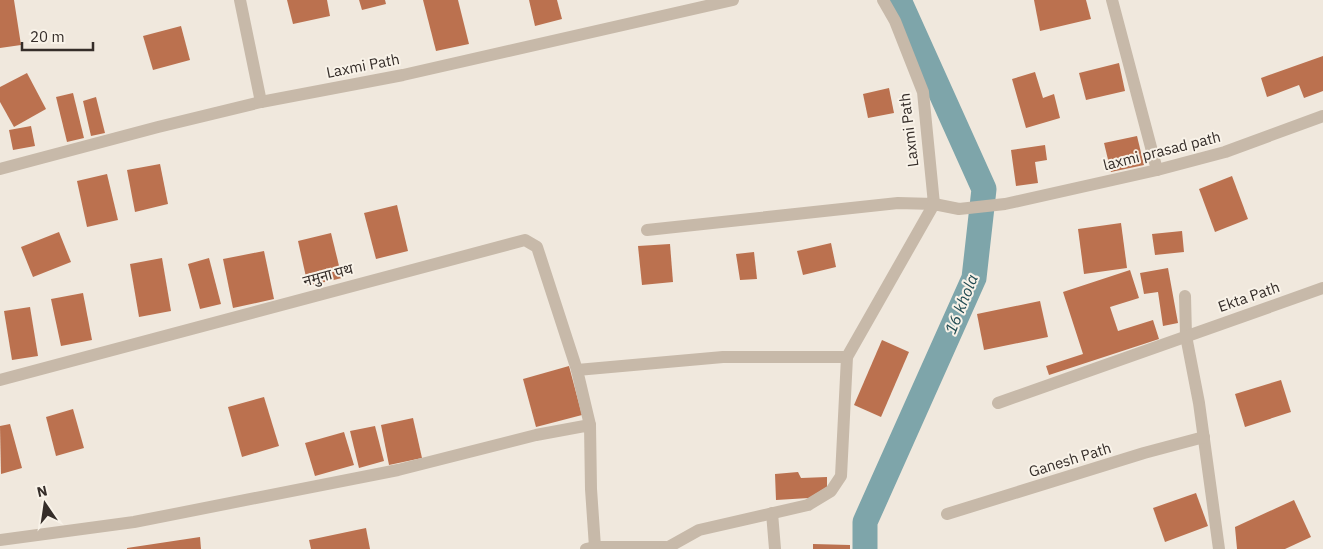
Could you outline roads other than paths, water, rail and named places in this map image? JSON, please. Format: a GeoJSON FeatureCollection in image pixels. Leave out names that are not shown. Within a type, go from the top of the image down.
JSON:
{"type":"FeatureCollection","features":[{"type":"Feature","properties":{"kind":"street"},"geometry":{"type":"LineString","coordinates":[[240,0],[261,102]]}},
{"type":"Feature","properties":{"kind":"street","name":"Laxmi Path"},"geometry":{"type":"LineString","coordinates":[[0,169],[158,126],[261,102],[404,75],[733,0]]}},
{"type":"Feature","properties":{"kind":"street","name":"Laxmi Path"},"geometry":{"type":"LineString","coordinates":[[883,0],[895,21],[923,92],[934,204]]}},
{"type":"Feature","properties":{"kind":"street"},"geometry":{"type":"LineString","coordinates":[[1112,0],[1157,170]]}},
{"type":"Feature","properties":{"kind":"street","name":"laxmi prasad path"},"geometry":{"type":"LineString","coordinates":[[646,230],[898,203],[934,204],[959,209],[1005,204],[1157,170],[1225,152],[1323,116]]}},
{"type":"Feature","properties":{"kind":"street"},"geometry":{"type":"LineString","coordinates":[[591,548],[666,548],[699,530],[808,505],[831,491],[841,476],[847,357],[934,204]]}},
{"type":"Feature","properties":{"kind":"street","name":"नमुना पथ"},"geometry":{"type":"LineString","coordinates":[[0,380],[526,240],[537,246],[577,370],[590,425],[591,548]]}},
{"type":"Feature","properties":{"kind":"street","name":"Ekta Path"},"geometry":{"type":"LineString","coordinates":[[998,403],[1323,288]]}},
{"type":"Feature","properties":{"kind":"street"},"geometry":{"type":"LineString","coordinates":[[1185,296],[1186,336],[1204,437],[1219,549]]}},
{"type":"Feature","properties":{"kind":"street"},"geometry":{"type":"LineString","coordinates":[[577,370],[723,358],[847,357]]}},
{"type":"Feature","properties":{"kind":"street"},"geometry":{"type":"LineString","coordinates":[[0,540],[153,518],[398,470],[536,434],[590,425]]}},
{"type":"Feature","properties":{"kind":"street","name":"Ganesh Path"},"geometry":{"type":"LineString","coordinates":[[947,514],[1204,437]]}},
{"type":"Feature","properties":{"kind":"street"},"geometry":{"type":"LineString","coordinates":[[772,513],[775,549]]}},
{"type":"Feature","properties":{"kind":"waterway","name":"16 khola"},"geometry":{"type":"LineString","coordinates":[[865,549],[865,522],[974,278],[984,189],[899,0]]}}]}
